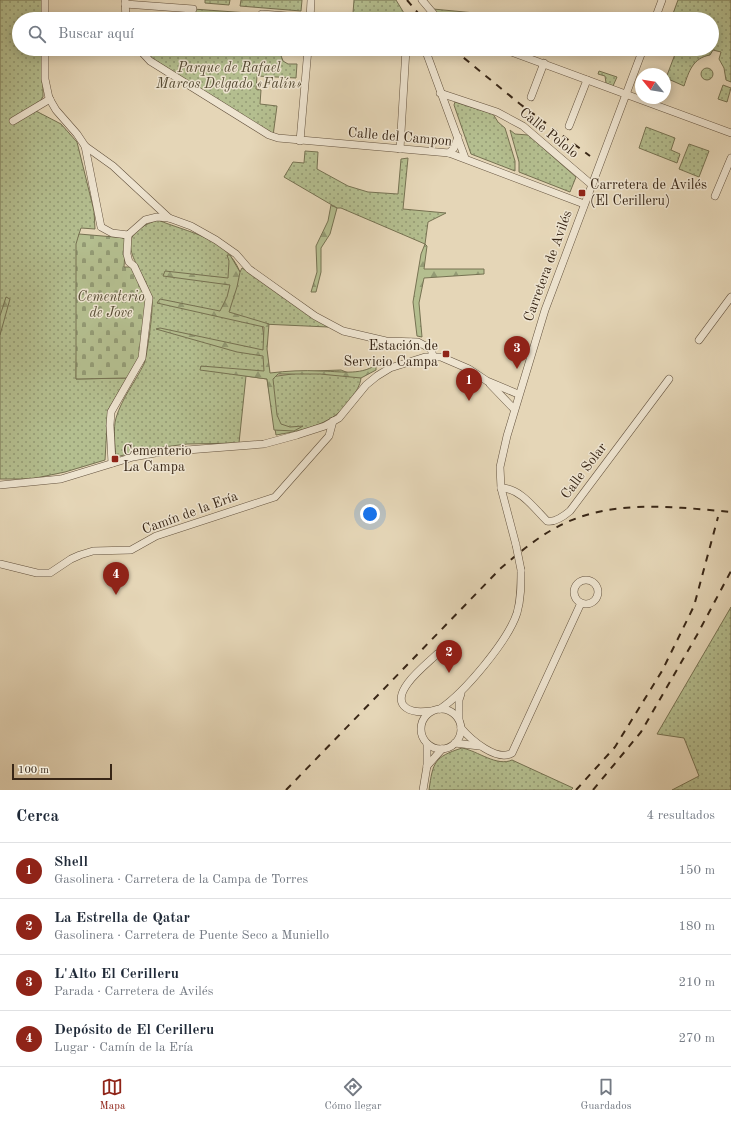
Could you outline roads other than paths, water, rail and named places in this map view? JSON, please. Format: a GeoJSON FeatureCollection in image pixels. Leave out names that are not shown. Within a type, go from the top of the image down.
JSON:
{"type":"FeatureCollection","features":[{"type":"Feature","properties":{"kind":"street"},"geometry":{"type":"LineString","coordinates":[[45,12],[46,0]]}},
{"type":"Feature","properties":{"kind":"street"},"geometry":{"type":"LineString","coordinates":[[311,12],[312,0]]}},
{"type":"Feature","properties":{"kind":"street"},"geometry":{"type":"LineString","coordinates":[[422,0],[432,12]]}},
{"type":"Feature","properties":{"kind":"street"},"geometry":{"type":"LineString","coordinates":[[658,12],[662,0]]}},
{"type":"Feature","properties":{"kind":"street"},"geometry":{"type":"LineString","coordinates":[[126,12],[125,2],[193,9]]}},
{"type":"Feature","properties":{"kind":"street"},"geometry":{"type":"LineString","coordinates":[[45,56],[45,79],[50,99],[56,110],[77,134],[84,146],[101,227],[112,233],[128,235],[146,220],[169,218]]}},
{"type":"Feature","properties":{"kind":"street","name":"Calle del Campon"},"geometry":{"type":"LineString","coordinates":[[145,56],[150,61],[269,135],[278,138],[300,141],[449,153],[466,158],[584,204]]}},
{"type":"Feature","properties":{"kind":"street"},"geometry":{"type":"LineString","coordinates":[[300,141],[307,56]]}},
{"type":"Feature","properties":{"kind":"street"},"geometry":{"type":"LineString","coordinates":[[400,149],[406,56]]}},
{"type":"Feature","properties":{"kind":"street"},"geometry":{"type":"LineString","coordinates":[[427,56],[466,158]]}},
{"type":"Feature","properties":{"kind":"street"},"geometry":{"type":"LineString","coordinates":[[524,56],[731,133]]}},
{"type":"Feature","properties":{"kind":"street"},"geometry":{"type":"LineString","coordinates":[[626,95],[640,56]]}},
{"type":"Feature","properties":{"kind":"street"},"geometry":{"type":"LineString","coordinates":[[532,97],[544,63]]}},
{"type":"Feature","properties":{"kind":"street"},"geometry":{"type":"LineString","coordinates":[[569,126],[587,80]]}},
{"type":"Feature","properties":{"kind":"street","name":"Calle Pololo"},"geometry":{"type":"LineString","coordinates":[[440,92],[497,112],[517,122],[592,185]]}},
{"type":"Feature","properties":{"kind":"street","name":"Carretera de Avilés"},"geometry":{"type":"LineString","coordinates":[[462,692],[504,638],[513,622],[520,596],[521,570],[501,488],[500,467],[518,394],[545,310],[626,95]]}},
{"type":"Feature","properties":{"kind":"street"},"geometry":{"type":"LineString","coordinates":[[13,121],[50,99]]}},
{"type":"Feature","properties":{"kind":"street"},"geometry":{"type":"LineString","coordinates":[[449,153],[454,148],[458,137]]}},
{"type":"Feature","properties":{"kind":"street"},"geometry":{"type":"LineString","coordinates":[[84,146],[113,166],[169,218],[191,226],[216,240],[236,254],[249,269],[315,316],[343,331],[386,341],[418,342],[431,349],[433,356]]}},
{"type":"Feature","properties":{"kind":"street"},"geometry":{"type":"LineString","coordinates":[[715,196],[731,158]]}},
{"type":"Feature","properties":{"kind":"street"},"geometry":{"type":"LineString","coordinates":[[112,463],[110,425],[111,412],[142,358],[149,298],[134,266],[129,262],[127,254],[128,235]]}},
{"type":"Feature","properties":{"kind":"street"},"geometry":{"type":"LineString","coordinates":[[699,340],[731,297]]}},
{"type":"Feature","properties":{"kind":"street"},"geometry":{"type":"LineString","coordinates":[[0,485],[24,484],[61,479],[133,457],[161,452],[264,444],[325,426],[333,422],[344,413],[366,385],[377,376],[390,368],[433,356],[452,361],[487,381],[518,394]]}},
{"type":"Feature","properties":{"kind":"street","name":"Calle Solar"},"geometry":{"type":"LineString","coordinates":[[501,488],[508,488],[516,492],[547,521],[550,522],[565,516],[669,379]]}},
{"type":"Feature","properties":{"kind":"street"},"geometry":{"type":"LineString","coordinates":[[487,381],[514,409]]}},
{"type":"Feature","properties":{"kind":"street","name":"Camín de la Ería"},"geometry":{"type":"LineString","coordinates":[[0,564],[37,573],[50,573],[71,559],[80,555],[93,551],[131,550],[156,536],[275,497],[329,436],[333,422]]}},
{"type":"Feature","properties":{"kind":"street"},"geometry":{"type":"LineString","coordinates":[[440,709],[455,714],[460,725],[471,740],[480,746],[503,755],[508,755],[516,748],[581,603]]}},
{"type":"Feature","properties":{"kind":"street"},"geometry":{"type":"LineString","coordinates":[[433,711],[411,710],[405,707],[401,701],[401,693],[405,686],[437,654]]}},
{"type":"Feature","properties":{"kind":"street"},"geometry":{"type":"LineString","coordinates":[[442,750],[427,744],[422,737],[422,722],[426,715],[440,709],[462,692]]}},
{"type":"Feature","properties":{"kind":"street"},"geometry":{"type":"LineString","coordinates":[[427,766],[442,750],[455,743],[460,736],[459,700],[462,692]]}},
{"type":"Feature","properties":{"kind":"street"},"geometry":{"type":"LineString","coordinates":[[411,710],[421,730]]}},
{"type":"Feature","properties":{"kind":"street"},"geometry":{"type":"LineString","coordinates":[[455,743],[480,746]]}},
{"type":"Feature","properties":{"kind":"street"},"geometry":{"type":"LineString","coordinates":[[423,790],[427,766],[427,744]]}},
{"type":"Feature","properties":{"kind":"railway"},"geometry":{"type":"LineString","coordinates":[[407,0],[417,12]]}},
{"type":"Feature","properties":{"kind":"railway"},"geometry":{"type":"LineString","coordinates":[[462,56],[520,104],[590,156]]}},
{"type":"Feature","properties":{"kind":"railway"},"geometry":{"type":"LineString","coordinates":[[286,790],[501,568],[546,533],[583,516],[624,508],[667,507],[731,512]]}},
{"type":"Feature","properties":{"kind":"railway"},"geometry":{"type":"LineString","coordinates":[[576,790],[615,747],[662,671],[694,606],[718,517]]}},
{"type":"Feature","properties":{"kind":"railway"},"geometry":{"type":"LineString","coordinates":[[593,790],[641,732],[697,635],[731,571]]}},
{"type":"Feature","properties":{"kind":"place","name":"Carretera de Avilés (El Cerilleru)"},"geometry":{"type":"Point","coordinates":[582,193]}},
{"type":"Feature","properties":{"kind":"place","name":"Estación de Servicio Campa"},"geometry":{"type":"Point","coordinates":[446,354]}},
{"type":"Feature","properties":{"kind":"place","name":"L'Alto El Cerilleru"},"geometry":{"type":"Point","coordinates":[517,369]}},
{"type":"Feature","properties":{"kind":"place","name":"Shell"},"geometry":{"type":"Point","coordinates":[469,401]}},
{"type":"Feature","properties":{"kind":"place","name":"Cementerio La Campa"},"geometry":{"type":"Point","coordinates":[115,459]}},
{"type":"Feature","properties":{"kind":"place","name":"Depósito de El Cerilleru"},"geometry":{"type":"Point","coordinates":[116,595]}},
{"type":"Feature","properties":{"kind":"place","name":"La Estrella de Qatar"},"geometry":{"type":"Point","coordinates":[449,673]}},
{"type":"Feature","properties":{"kind":"park label","name":"Parque de Rafael Marcos Delgado «Falín»"},"geometry":{"type":"Point","coordinates":[229,76]}},
{"type":"Feature","properties":{"kind":"park label","name":"Cementerio de Jove"},"geometry":{"type":"Point","coordinates":[111,306]}}]}
